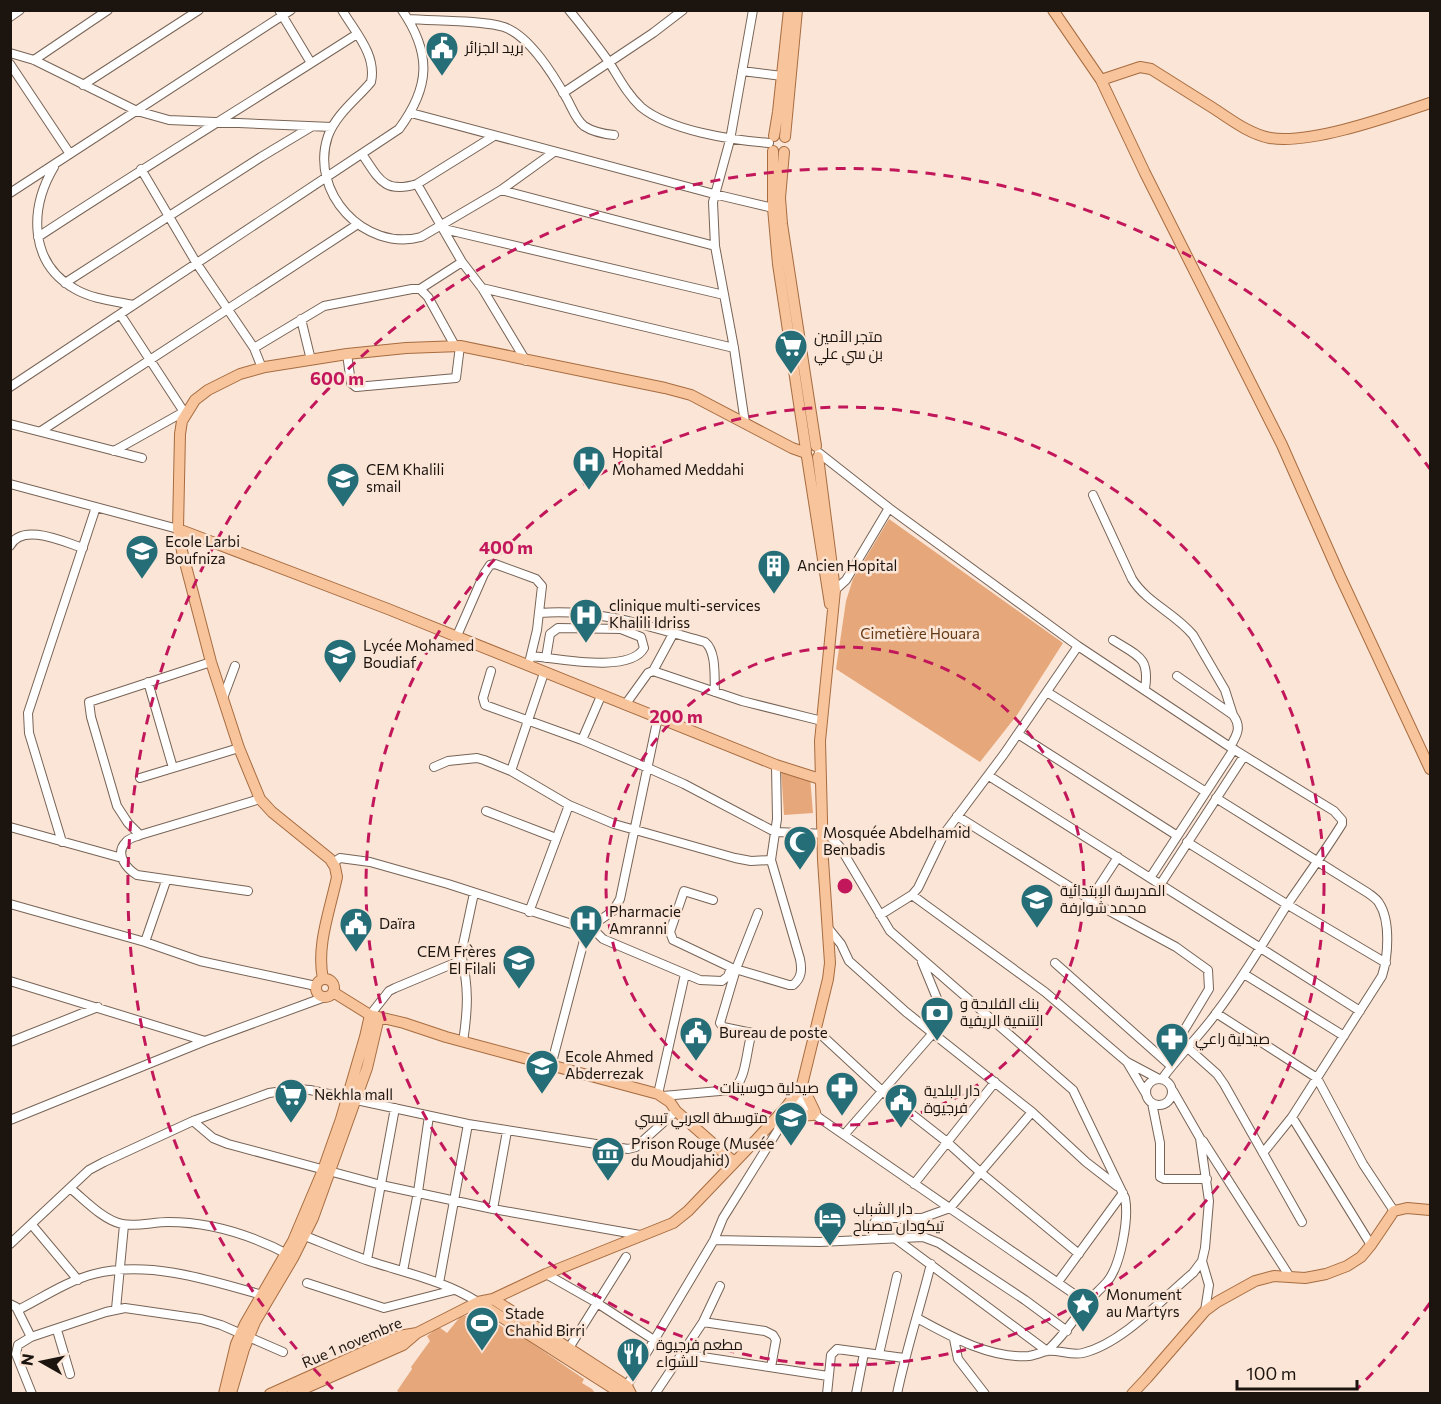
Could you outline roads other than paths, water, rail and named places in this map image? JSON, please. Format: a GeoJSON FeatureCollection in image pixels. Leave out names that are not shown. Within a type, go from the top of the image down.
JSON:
{"type":"FeatureCollection","features":[{"type":"Feature","properties":{"kind":"main road"},"geometry":{"type":"LineString","coordinates":[[789,10],[773,208],[778,264],[812,452]]}},
{"type":"Feature","properties":{"kind":"main road"},"geometry":{"type":"LineString","coordinates":[[417,1333],[478,1302],[493,1299],[546,1274],[644,1236],[681,1218],[786,1108],[802,1085],[830,963],[820,779],[822,721],[832,610],[831,591],[814,492],[812,452],[780,198],[777,144],[798,10]]}},
{"type":"Feature","properties":{"kind":"main road"},"geometry":{"type":"LineString","coordinates":[[1053,10],[1101,80],[1145,173],[1282,445],[1340,576],[1431,769]]}},
{"type":"Feature","properties":{"kind":"main road"},"geometry":{"type":"LineString","coordinates":[[1101,80],[1140,67],[1151,69],[1242,127],[1269,138],[1321,135],[1390,117],[1431,103]]}},
{"type":"Feature","properties":{"kind":"main road"},"geometry":{"type":"LineString","coordinates":[[734,1162],[661,1095],[375,1016],[329,995],[334,987],[331,982],[320,983],[320,966],[337,877],[333,863],[272,812],[260,799],[238,748],[211,662],[182,551],[178,529],[180,434],[186,411],[195,400],[208,390],[240,374],[262,368],[348,354],[458,346],[691,395],[792,448],[812,452]]}},
{"type":"Feature","properties":{"kind":"main road"},"geometry":{"type":"LineString","coordinates":[[178,529],[388,609],[456,638],[529,661],[544,673],[776,765],[820,779]]}},
{"type":"Feature","properties":{"kind":"main road"},"geometry":{"type":"LineString","coordinates":[[224,1394],[236,1344],[255,1322],[301,1234],[327,1171],[351,1100],[367,1068],[375,1016]]}},
{"type":"Feature","properties":{"kind":"main road"},"geometry":{"type":"LineString","coordinates":[[786,1108],[795,1116],[815,1115],[802,1085]]}},
{"type":"Feature","properties":{"kind":"main road"},"geometry":{"type":"LineString","coordinates":[[1132,1394],[1204,1311],[1255,1281],[1274,1276],[1305,1278],[1326,1274],[1347,1266],[1361,1257],[1394,1211],[1407,1208],[1431,1210]]}},
{"type":"Feature","properties":{"kind":"main road"},"geometry":{"type":"LineString","coordinates":[[231,1394],[245,1336],[262,1295],[289,1256]]}},
{"type":"Feature","properties":{"kind":"main road"},"geometry":{"type":"LineString","coordinates":[[493,1299],[569,1348],[625,1392]]}},
{"type":"Feature","properties":{"kind":"main road"},"geometry":{"type":"LineString","coordinates":[[478,1302],[625,1392]]}},
{"type":"Feature","properties":{"kind":"main road","name":"Rue 1 novembre"},"geometry":{"type":"LineString","coordinates":[[270,1394],[399,1336],[417,1333]]}},
{"type":"Feature","properties":{"kind":"main road","name":"Rue 1 novembre"},"geometry":{"type":"LineString","coordinates":[[292,1394],[403,1345],[417,1333]]}},
{"type":"Feature","properties":{"kind":"street"},"geometry":{"type":"LineString","coordinates":[[10,17],[20,10]]}},
{"type":"Feature","properties":{"kind":"street"},"geometry":{"type":"LineString","coordinates":[[34,60],[108,10]]}},
{"type":"Feature","properties":{"kind":"street"},"geometry":{"type":"LineString","coordinates":[[83,85],[199,10]]}},
{"type":"Feature","properties":{"kind":"street"},"geometry":{"type":"LineString","coordinates":[[10,193],[137,111],[280,13],[291,10]]}},
{"type":"Feature","properties":{"kind":"street"},"geometry":{"type":"LineString","coordinates":[[342,10],[372,62],[371,82],[332,127],[325,151],[331,194],[340,208],[358,224],[381,236],[410,240],[421,237],[443,227],[555,152]]}},
{"type":"Feature","properties":{"kind":"street"},"geometry":{"type":"LineString","coordinates":[[10,387],[399,129],[411,113],[425,74],[420,40],[402,10]]}},
{"type":"Feature","properties":{"kind":"street"},"geometry":{"type":"LineString","coordinates":[[569,10],[609,62],[626,90],[654,116],[730,140],[777,144]]}},
{"type":"Feature","properties":{"kind":"street"},"geometry":{"type":"LineString","coordinates":[[745,423],[715,246],[714,194],[730,140],[753,10]]}},
{"type":"Feature","properties":{"kind":"street"},"geometry":{"type":"LineString","coordinates":[[563,93],[680,11]]}},
{"type":"Feature","properties":{"kind":"street"},"geometry":{"type":"LineString","coordinates":[[280,13],[311,63]]}},
{"type":"Feature","properties":{"kind":"street"},"geometry":{"type":"LineString","coordinates":[[408,19],[487,24],[505,28],[531,46],[580,122],[598,133],[614,135]]}},
{"type":"Feature","properties":{"kind":"street"},"geometry":{"type":"LineString","coordinates":[[38,237],[141,169],[219,123],[357,34]]}},
{"type":"Feature","properties":{"kind":"street"},"geometry":{"type":"LineString","coordinates":[[10,53],[34,60],[137,111],[169,120],[332,127]]}},
{"type":"Feature","properties":{"kind":"street"},"geometry":{"type":"LineString","coordinates":[[10,64],[15,79],[70,154]]}},
{"type":"Feature","properties":{"kind":"street"},"geometry":{"type":"LineString","coordinates":[[742,71],[782,76]]}},
{"type":"Feature","properties":{"kind":"street"},"geometry":{"type":"LineString","coordinates":[[411,113],[773,208]]}},
{"type":"Feature","properties":{"kind":"street"},"geometry":{"type":"LineString","coordinates":[[65,283],[311,126]]}},
{"type":"Feature","properties":{"kind":"street"},"geometry":{"type":"LineString","coordinates":[[362,154],[384,184],[393,188],[405,188],[417,184],[494,136]]}},
{"type":"Feature","properties":{"kind":"street"},"geometry":{"type":"LineString","coordinates":[[56,163],[39,204],[38,237],[43,256],[50,269],[76,290],[95,297],[133,305]]}},
{"type":"Feature","properties":{"kind":"street"},"geometry":{"type":"LineString","coordinates":[[141,169],[197,264],[254,348],[262,368]]}},
{"type":"Feature","properties":{"kind":"street"},"geometry":{"type":"LineString","coordinates":[[417,184],[462,262],[482,288],[525,361]]}},
{"type":"Feature","properties":{"kind":"street"},"geometry":{"type":"LineString","coordinates":[[501,190],[715,246]]}},
{"type":"Feature","properties":{"kind":"street"},"geometry":{"type":"LineString","coordinates":[[41,431],[358,224]]}},
{"type":"Feature","properties":{"kind":"street"},"geometry":{"type":"LineString","coordinates":[[443,227],[724,296]]}},
{"type":"Feature","properties":{"kind":"street"},"geometry":{"type":"LineString","coordinates":[[254,348],[324,306],[420,289],[462,262]]}},
{"type":"Feature","properties":{"kind":"street"},"geometry":{"type":"LineString","coordinates":[[482,288],[734,348]]}},
{"type":"Feature","properties":{"kind":"street"},"geometry":{"type":"LineString","coordinates":[[348,354],[351,383],[356,387],[456,378],[458,346],[428,297],[420,289]]}},
{"type":"Feature","properties":{"kind":"street"},"geometry":{"type":"LineString","coordinates":[[114,451],[186,411],[120,314]]}},
{"type":"Feature","properties":{"kind":"street"},"geometry":{"type":"LineString","coordinates":[[301,320],[311,360]]}},
{"type":"Feature","properties":{"kind":"street"},"geometry":{"type":"LineString","coordinates":[[10,424],[142,459]]}},
{"type":"Feature","properties":{"kind":"street"},"geometry":{"type":"LineString","coordinates":[[812,452],[1078,646],[1244,756],[1334,811],[1340,818],[1342,824],[1319,862],[1216,1014],[1189,1049],[1160,1079],[1149,1084],[1146,1094]]}},
{"type":"Feature","properties":{"kind":"street"},"geometry":{"type":"LineString","coordinates":[[10,484],[178,529]]}},
{"type":"Feature","properties":{"kind":"street"},"geometry":{"type":"LineString","coordinates":[[1093,495],[1132,579],[1140,591],[1193,635],[1225,690],[1239,727],[1232,748],[1150,878]]}},
{"type":"Feature","properties":{"kind":"street"},"geometry":{"type":"LineString","coordinates":[[62,843],[29,734],[28,713],[96,507]]}},
{"type":"Feature","properties":{"kind":"street"},"geometry":{"type":"LineString","coordinates":[[831,591],[846,580],[889,508]]}},
{"type":"Feature","properties":{"kind":"street"},"geometry":{"type":"LineString","coordinates":[[10,546],[16,538],[27,534],[50,537],[83,548]]}},
{"type":"Feature","properties":{"kind":"street"},"geometry":{"type":"LineString","coordinates":[[456,638],[484,574],[491,564],[539,581],[542,586],[540,613],[529,661],[546,657],[582,662],[613,662],[637,656],[645,648],[640,637],[621,629],[558,628],[550,634],[546,657]]}},
{"type":"Feature","properties":{"kind":"street"},"geometry":{"type":"LineString","coordinates":[[540,613],[557,611],[593,614],[624,620],[708,644],[712,656],[715,692]]}},
{"type":"Feature","properties":{"kind":"street"},"geometry":{"type":"LineString","coordinates":[[624,705],[648,673],[653,671],[673,634]]}},
{"type":"Feature","properties":{"kind":"street"},"geometry":{"type":"LineString","coordinates":[[1113,640],[1144,662],[1147,676],[1144,689]]}},
{"type":"Feature","properties":{"kind":"street"},"geometry":{"type":"LineString","coordinates":[[880,915],[912,895],[922,880],[944,834],[989,776],[1078,646]]}},
{"type":"Feature","properties":{"kind":"street"},"geometry":{"type":"LineString","coordinates":[[140,835],[128,823],[117,806],[88,707],[89,702],[211,662]]}},
{"type":"Feature","properties":{"kind":"street"},"geometry":{"type":"LineString","coordinates":[[224,698],[235,666]]}},
{"type":"Feature","properties":{"kind":"street"},"geometry":{"type":"LineString","coordinates":[[491,671],[483,698],[485,705],[582,740],[648,768],[775,831],[828,834],[840,847],[890,931],[1073,1090],[1127,1208],[1126,1222],[1114,1271],[1107,1282],[1086,1303],[1067,1331],[1047,1351],[1040,1354],[1018,1356],[986,1350],[954,1339],[917,1318]]}},
{"type":"Feature","properties":{"kind":"street"},"geometry":{"type":"LineString","coordinates":[[653,671],[777,711],[822,721]]}},
{"type":"Feature","properties":{"kind":"street"},"geometry":{"type":"LineString","coordinates":[[511,771],[544,673]]}},
{"type":"Feature","properties":{"kind":"street"},"geometry":{"type":"LineString","coordinates":[[1177,676],[1233,715]]}},
{"type":"Feature","properties":{"kind":"street"},"geometry":{"type":"LineString","coordinates":[[148,682],[173,768]]}},
{"type":"Feature","properties":{"kind":"street"},"geometry":{"type":"LineString","coordinates":[[1047,692],[1206,792]]}},
{"type":"Feature","properties":{"kind":"street"},"geometry":{"type":"LineString","coordinates":[[582,740],[601,696]]}},
{"type":"Feature","properties":{"kind":"street"},"geometry":{"type":"LineString","coordinates":[[551,1066],[589,928],[617,906],[658,717]]}},
{"type":"Feature","properties":{"kind":"street"},"geometry":{"type":"LineString","coordinates":[[1018,734],[1176,835]]}},
{"type":"Feature","properties":{"kind":"street"},"geometry":{"type":"LineString","coordinates":[[140,778],[238,748]]}},
{"type":"Feature","properties":{"kind":"street"},"geometry":{"type":"LineString","coordinates":[[1160,885],[1244,756]]}},
{"type":"Feature","properties":{"kind":"street"},"geometry":{"type":"LineString","coordinates":[[434,767],[448,761],[477,758],[511,771],[569,805],[614,824],[735,858],[751,861],[771,860]]}},
{"type":"Feature","properties":{"kind":"street"},"geometry":{"type":"LineString","coordinates":[[713,900],[684,891],[671,928],[673,940],[734,969],[793,985],[801,975],[800,958],[771,860],[775,831],[776,765]]}},
{"type":"Feature","properties":{"kind":"street"},"geometry":{"type":"LineString","coordinates":[[989,776],[1360,1011]]}},
{"type":"Feature","properties":{"kind":"street"},"geometry":{"type":"LineString","coordinates":[[1216,798],[1378,901],[1384,918],[1387,941],[1386,963],[1382,976],[1292,1117],[1263,1153]]}},
{"type":"Feature","properties":{"kind":"street"},"geometry":{"type":"LineString","coordinates":[[248,891],[137,875],[128,870],[122,858],[126,842],[140,835],[260,799]]}},
{"type":"Feature","properties":{"kind":"street"},"geometry":{"type":"LineString","coordinates":[[529,912],[569,805]]}},
{"type":"Feature","properties":{"kind":"street"},"geometry":{"type":"LineString","coordinates":[[486,811],[556,838]]}},
{"type":"Feature","properties":{"kind":"street"},"geometry":{"type":"LineString","coordinates":[[957,816],[1090,900],[1176,947],[1208,970],[1209,989],[1184,1028],[1174,1062]]}},
{"type":"Feature","properties":{"kind":"street"},"geometry":{"type":"LineString","coordinates":[[10,827],[122,858]]}},
{"type":"Feature","properties":{"kind":"street"},"geometry":{"type":"LineString","coordinates":[[1187,842],[1386,963]]}},
{"type":"Feature","properties":{"kind":"street"},"geometry":{"type":"LineString","coordinates":[[1090,900],[1118,857]]}},
{"type":"Feature","properties":{"kind":"street"},"geometry":{"type":"LineString","coordinates":[[333,863],[340,858],[370,862],[448,884],[529,912],[589,928],[603,939],[707,982],[722,981],[734,969]]}},
{"type":"Feature","properties":{"kind":"street"},"geometry":{"type":"LineString","coordinates":[[145,942],[166,880]]}},
{"type":"Feature","properties":{"kind":"street"},"geometry":{"type":"LineString","coordinates":[[375,1016],[381,1000],[395,988],[454,964],[461,954],[474,893]]}},
{"type":"Feature","properties":{"kind":"street"},"geometry":{"type":"LineString","coordinates":[[912,895],[1046,992],[1127,1062],[1170,1085],[1200,1137],[1290,1277]]}},
{"type":"Feature","properties":{"kind":"street"},"geometry":{"type":"LineString","coordinates":[[10,904],[145,942],[200,961],[320,983]]}},
{"type":"Feature","properties":{"kind":"street"},"geometry":{"type":"LineString","coordinates":[[685,974],[661,1095],[736,1088],[743,1072],[752,1032],[723,1027],[720,1023],[734,969],[758,913]]}},
{"type":"Feature","properties":{"kind":"street"},"geometry":{"type":"LineString","coordinates":[[828,928],[841,944],[849,962],[906,1012],[1032,1112],[1121,1191]]}},
{"type":"Feature","properties":{"kind":"street"},"geometry":{"type":"LineString","coordinates":[[461,954],[468,984],[463,1042]]}},
{"type":"Feature","properties":{"kind":"street"},"geometry":{"type":"LineString","coordinates":[[844,1135],[934,1032],[943,1013],[921,959]]}},
{"type":"Feature","properties":{"kind":"street"},"geometry":{"type":"LineString","coordinates":[[830,963],[849,962]]}},
{"type":"Feature","properties":{"kind":"street"},"geometry":{"type":"LineString","coordinates":[[1055,963],[1174,1062]]}},
{"type":"Feature","properties":{"kind":"street"},"geometry":{"type":"LineString","coordinates":[[1244,974],[1344,1036]]}},
{"type":"Feature","properties":{"kind":"street"},"geometry":{"type":"LineString","coordinates":[[10,981],[205,1041]]}},
{"type":"Feature","properties":{"kind":"street"},"geometry":{"type":"LineString","coordinates":[[10,1120],[205,1041],[329,995]]}},
{"type":"Feature","properties":{"kind":"street"},"geometry":{"type":"LineString","coordinates":[[10,1042],[98,1007]]}},
{"type":"Feature","properties":{"kind":"street"},"geometry":{"type":"LineString","coordinates":[[1216,1014],[1317,1078],[1363,1164],[1394,1211]]}},
{"type":"Feature","properties":{"kind":"street"},"geometry":{"type":"LineString","coordinates":[[816,1030],[882,1091],[947,1142],[1079,1254]]}},
{"type":"Feature","properties":{"kind":"street"},"geometry":{"type":"LineString","coordinates":[[1189,1049],[1217,1074],[1302,1222]]}},
{"type":"Feature","properties":{"kind":"street"},"geometry":{"type":"LineString","coordinates":[[1127,1062],[1152,1103],[1160,1143],[1160,1176],[1164,1179],[1207,1179]]}},
{"type":"Feature","properties":{"kind":"street"},"geometry":{"type":"LineString","coordinates":[[914,1184],[995,1082]]}},
{"type":"Feature","properties":{"kind":"street"},"geometry":{"type":"LineString","coordinates":[[10,1244],[89,1170],[193,1121],[280,1090],[304,1090],[468,1124],[628,1149],[636,1147],[676,1111]]}},
{"type":"Feature","properties":{"kind":"street"},"geometry":{"type":"LineString","coordinates":[[1163,1105],[1169,1102],[1173,1091]]}},
{"type":"Feature","properties":{"kind":"street"},"geometry":{"type":"LineString","coordinates":[[1152,1103],[1184,1109]]}},
{"type":"Feature","properties":{"kind":"street"},"geometry":{"type":"LineString","coordinates":[[367,1260],[395,1108]]}},
{"type":"Feature","properties":{"kind":"street"},"geometry":{"type":"LineString","coordinates":[[625,1392],[714,1240],[723,1218],[778,1130],[786,1108],[815,1115],[1086,1303]]}},
{"type":"Feature","properties":{"kind":"street"},"geometry":{"type":"LineString","coordinates":[[873,1238],[873,1225],[877,1218],[922,1218],[950,1208],[1032,1112]]}},
{"type":"Feature","properties":{"kind":"street"},"geometry":{"type":"LineString","coordinates":[[403,1271],[429,1116]]}},
{"type":"Feature","properties":{"kind":"street"},"geometry":{"type":"LineString","coordinates":[[1292,1117],[1371,1245]]}},
{"type":"Feature","properties":{"kind":"street"},"geometry":{"type":"LineString","coordinates":[[193,1121],[213,1138],[228,1144],[381,1185],[493,1209],[644,1236]]}},
{"type":"Feature","properties":{"kind":"street"},"geometry":{"type":"LineString","coordinates":[[439,1283],[468,1124]]}},
{"type":"Feature","properties":{"kind":"street"},"geometry":{"type":"LineString","coordinates":[[493,1209],[507,1131]]}},
{"type":"Feature","properties":{"kind":"street"},"geometry":{"type":"LineString","coordinates":[[1200,1137],[1209,1201],[1202,1261],[1209,1285],[1204,1311]]}},
{"type":"Feature","properties":{"kind":"street"},"geometry":{"type":"LineString","coordinates":[[70,1188],[104,1215],[124,1225],[166,1222],[219,1227],[252,1236],[289,1256]]}},
{"type":"Feature","properties":{"kind":"street"},"geometry":{"type":"LineString","coordinates":[[1058,1282],[1121,1191]]}},
{"type":"Feature","properties":{"kind":"street"},"geometry":{"type":"LineString","coordinates":[[32,1225],[78,1280]]}},
{"type":"Feature","properties":{"kind":"street"},"geometry":{"type":"LineString","coordinates":[[116,1309],[124,1225]]}},
{"type":"Feature","properties":{"kind":"street"},"geometry":{"type":"LineString","coordinates":[[301,1234],[367,1260],[439,1283],[478,1302]]}},
{"type":"Feature","properties":{"kind":"street"},"geometry":{"type":"LineString","coordinates":[[714,1240],[820,1242],[923,1237],[939,1243],[1067,1331]]}},
{"type":"Feature","properties":{"kind":"street"},"geometry":{"type":"LineString","coordinates":[[896,1239],[1047,1351],[1064,1354],[1082,1354],[1105,1344],[1124,1332],[1193,1273],[1202,1261]]}},
{"type":"Feature","properties":{"kind":"street"},"geometry":{"type":"LineString","coordinates":[[569,1348],[626,1257]]}},
{"type":"Feature","properties":{"kind":"street"},"geometry":{"type":"LineString","coordinates":[[897,1394],[904,1358],[931,1264]]}},
{"type":"Feature","properties":{"kind":"street"},"geometry":{"type":"LineString","coordinates":[[18,1310],[78,1280],[93,1274],[120,1269],[154,1271],[198,1278],[262,1295]]}},
{"type":"Feature","properties":{"kind":"street"},"geometry":{"type":"LineString","coordinates":[[546,1274],[597,1303],[654,1340]]}},
{"type":"Feature","properties":{"kind":"street"},"geometry":{"type":"LineString","coordinates":[[879,1354],[897,1276]]}},
{"type":"Feature","properties":{"kind":"street"},"geometry":{"type":"LineString","coordinates":[[308,1283],[384,1308],[455,1290]]}},
{"type":"Feature","properties":{"kind":"street"},"geometry":{"type":"LineString","coordinates":[[655,1394],[703,1322],[720,1286]]}},
{"type":"Feature","properties":{"kind":"street"},"geometry":{"type":"LineString","coordinates":[[465,1294],[493,1299]]}},
{"type":"Feature","properties":{"kind":"street"},"geometry":{"type":"LineString","coordinates":[[10,1304],[15,1305],[31,1337]]}},
{"type":"Feature","properties":{"kind":"street"},"geometry":{"type":"LineString","coordinates":[[32,1394],[16,1354],[18,1345],[31,1337],[116,1309],[143,1309],[201,1318],[283,1352]]}},
{"type":"Feature","properties":{"kind":"street"},"geometry":{"type":"LineString","coordinates":[[703,1322],[765,1331],[773,1335],[776,1340],[771,1367]]}},
{"type":"Feature","properties":{"kind":"street"},"geometry":{"type":"LineString","coordinates":[[57,1330],[70,1374]]}},
{"type":"Feature","properties":{"kind":"street"},"geometry":{"type":"LineString","coordinates":[[954,1339],[958,1359],[985,1394]]}},
{"type":"Feature","properties":{"kind":"street"},"geometry":{"type":"LineString","coordinates":[[826,1394],[831,1355],[834,1351],[841,1348],[904,1358]]}},
{"type":"Feature","properties":{"kind":"street"},"geometry":{"type":"LineString","coordinates":[[856,1394],[864,1353]]}},
{"type":"Feature","properties":{"kind":"street"},"geometry":{"type":"LineString","coordinates":[[683,1354],[828,1376]]}},
{"type":"Feature","properties":{"kind":"place","name":"بريد الجزائر"},"geometry":{"type":"Point","coordinates":[442,77]}},
{"type":"Feature","properties":{"kind":"place","name":"متجر الأمين بن سي علي"},"geometry":{"type":"Point","coordinates":[791,375]}},
{"type":"Feature","properties":{"kind":"place","name":"Hopital Mohamed Meddahi"},"geometry":{"type":"Point","coordinates":[589,491]}},
{"type":"Feature","properties":{"kind":"place","name":"CEM Khalili smail"},"geometry":{"type":"Point","coordinates":[343,508]}},
{"type":"Feature","properties":{"kind":"place","name":"Ecole Larbi Boufniza"},"geometry":{"type":"Point","coordinates":[142,580]}},
{"type":"Feature","properties":{"kind":"place","name":"Ancien Hopital"},"geometry":{"type":"Point","coordinates":[774,595]}},
{"type":"Feature","properties":{"kind":"place","name":"clinique multi-services Khalili Idriss"},"geometry":{"type":"Point","coordinates":[586,644]}},
{"type":"Feature","properties":{"kind":"place","name":"Lycée Mohamed Boudiaf"},"geometry":{"type":"Point","coordinates":[340,684]}},
{"type":"Feature","properties":{"kind":"place","name":"Mosquée Abdelhamid Benbadis"},"geometry":{"type":"Point","coordinates":[800,871]}},
{"type":"Feature","properties":{"kind":"place","name":"المدرسة الإبتدائية محمد شوارفة"},"geometry":{"type":"Point","coordinates":[1037,929]}},
{"type":"Feature","properties":{"kind":"place","name":"Pharmacie Amranni"},"geometry":{"type":"Point","coordinates":[586,950]}},
{"type":"Feature","properties":{"kind":"place","name":"Daïra"},"geometry":{"type":"Point","coordinates":[356,953]}},
{"type":"Feature","properties":{"kind":"place","name":"CEM Frères El Filali"},"geometry":{"type":"Point","coordinates":[519,990]}},
{"type":"Feature","properties":{"kind":"place","name":"بنك الفلاحة و التنمية الريفية"},"geometry":{"type":"Point","coordinates":[937,1042]}},
{"type":"Feature","properties":{"kind":"place","name":"Bureau de poste"},"geometry":{"type":"Point","coordinates":[696,1062]}},
{"type":"Feature","properties":{"kind":"place","name":"صيدلية راعي"},"geometry":{"type":"Point","coordinates":[1172,1068]}},
{"type":"Feature","properties":{"kind":"place","name":"Ecole Ahmed Abderrezak"},"geometry":{"type":"Point","coordinates":[542,1095]}},
{"type":"Feature","properties":{"kind":"place","name":"صيدلية حوسينات"},"geometry":{"type":"Point","coordinates":[842,1117]}},
{"type":"Feature","properties":{"kind":"place","name":"Nekhla mall"},"geometry":{"type":"Point","coordinates":[291,1124]}},
{"type":"Feature","properties":{"kind":"place","name":"دار البلدية فرجيوة"},"geometry":{"type":"Point","coordinates":[901,1129]}},
{"type":"Feature","properties":{"kind":"place","name":"متوسطة العربي تبسي"},"geometry":{"type":"Point","coordinates":[791,1147]}},
{"type":"Feature","properties":{"kind":"place","name":"Prison Rouge (Musée du Moudjahid)"},"geometry":{"type":"Point","coordinates":[608,1182]}},
{"type":"Feature","properties":{"kind":"place","name":"دار الشباب تيكودان مصباح"},"geometry":{"type":"Point","coordinates":[830,1247]}},
{"type":"Feature","properties":{"kind":"place","name":"Monument au Martyrs"},"geometry":{"type":"Point","coordinates":[1083,1333]}},
{"type":"Feature","properties":{"kind":"place","name":"Stade Chahid Birri"},"geometry":{"type":"Point","coordinates":[482,1352]}},
{"type":"Feature","properties":{"kind":"place","name":"مطعم فرجيوة للشواء"},"geometry":{"type":"Point","coordinates":[633,1383]}},
{"type":"Feature","properties":{"kind":"park label","name":"Cimetière Houara"},"geometry":{"type":"Point","coordinates":[920,634]}}]}
